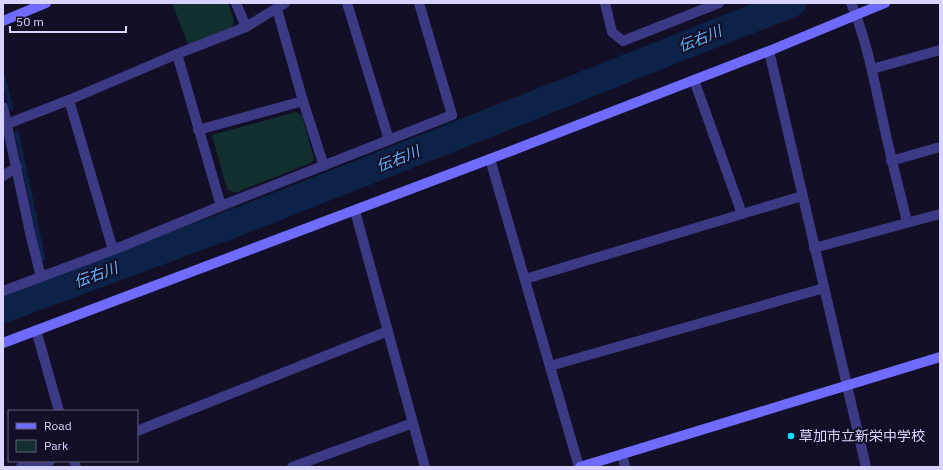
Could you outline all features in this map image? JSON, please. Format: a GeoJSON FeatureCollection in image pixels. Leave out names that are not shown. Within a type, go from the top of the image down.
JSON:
{"type":"FeatureCollection","features":[{"type":"Feature","properties":{"kind":"street"},"geometry":{"type":"LineString","coordinates":[[3,21],[46,3]]}},
{"type":"Feature","properties":{"kind":"street"},"geometry":{"type":"LineString","coordinates":[[236,3],[246,27]]}},
{"type":"Feature","properties":{"kind":"street"},"geometry":{"type":"LineString","coordinates":[[7,124],[246,27],[285,3]]}},
{"type":"Feature","properties":{"kind":"street"},"geometry":{"type":"LineString","coordinates":[[347,3],[389,140]]}},
{"type":"Feature","properties":{"kind":"street"},"geometry":{"type":"LineString","coordinates":[[3,291],[113,250],[452,115],[419,3]]}},
{"type":"Feature","properties":{"kind":"street"},"geometry":{"type":"LineString","coordinates":[[605,3],[612,32],[622,40],[719,3]]}},
{"type":"Feature","properties":{"kind":"street"},"geometry":{"type":"LineString","coordinates":[[3,343],[490,159],[769,51],[854,10],[885,3]]}},
{"type":"Feature","properties":{"kind":"street"},"geometry":{"type":"LineString","coordinates":[[276,9],[324,166]]}},
{"type":"Feature","properties":{"kind":"street"},"geometry":{"type":"LineString","coordinates":[[854,10],[872,69],[891,161],[907,222]]}},
{"type":"Feature","properties":{"kind":"street"},"geometry":{"type":"LineString","coordinates":[[872,69],[940,50]]}},
{"type":"Feature","properties":{"kind":"street"},"geometry":{"type":"LineString","coordinates":[[769,51],[866,467]]}},
{"type":"Feature","properties":{"kind":"street"},"geometry":{"type":"LineString","coordinates":[[177,54],[221,206]]}},
{"type":"Feature","properties":{"kind":"street"},"geometry":{"type":"LineString","coordinates":[[694,80],[742,214]]}},
{"type":"Feature","properties":{"kind":"street"},"geometry":{"type":"LineString","coordinates":[[69,100],[113,250]]}},
{"type":"Feature","properties":{"kind":"street"},"geometry":{"type":"LineString","coordinates":[[198,130],[303,101]]}},
{"type":"Feature","properties":{"kind":"street"},"geometry":{"type":"LineString","coordinates":[[3,107],[41,277]]}},
{"type":"Feature","properties":{"kind":"street"},"geometry":{"type":"LineString","coordinates":[[891,161],[940,147]]}},
{"type":"Feature","properties":{"kind":"street"},"geometry":{"type":"LineString","coordinates":[[490,159],[580,467],[940,357]]}},
{"type":"Feature","properties":{"kind":"street"},"geometry":{"type":"LineString","coordinates":[[3,176],[17,167]]}},
{"type":"Feature","properties":{"kind":"street"},"geometry":{"type":"LineString","coordinates":[[525,279],[802,196]]}},
{"type":"Feature","properties":{"kind":"street"},"geometry":{"type":"LineString","coordinates":[[355,210],[425,467]]}},
{"type":"Feature","properties":{"kind":"street"},"geometry":{"type":"LineString","coordinates":[[814,248],[940,214]]}},
{"type":"Feature","properties":{"kind":"street"},"geometry":{"type":"LineString","coordinates":[[550,366],[824,288]]}},
{"type":"Feature","properties":{"kind":"street"},"geometry":{"type":"LineString","coordinates":[[36,330],[59,410]]}},
{"type":"Feature","properties":{"kind":"street"},"geometry":{"type":"LineString","coordinates":[[138,431],[388,331]]}},
{"type":"Feature","properties":{"kind":"street"},"geometry":{"type":"LineString","coordinates":[[292,467],[413,423]]}},
{"type":"Feature","properties":{"kind":"street"},"geometry":{"type":"LineString","coordinates":[[622,454],[625,467]]}},
{"type":"Feature","properties":{"kind":"street"},"geometry":{"type":"LineString","coordinates":[[21,467],[45,462]]}},
{"type":"Feature","properties":{"kind":"green space"},"geometry":{"type":"Polygon","coordinates":[[[172,3],[228,3],[234,21],[232,28],[188,44],[172,3]]]}},
{"type":"Feature","properties":{"kind":"green space"},"geometry":{"type":"Polygon","coordinates":[[[296,112],[302,116],[314,159],[311,163],[235,193],[227,189],[212,135],[296,112]]]}},
{"type":"Feature","properties":{"kind":"waterway","name":"伝右川"},"geometry":{"type":"LineString","coordinates":[[3,309],[243,220],[792,3]]}},
{"type":"Feature","properties":{"kind":"waterway"},"geometry":{"type":"LineString","coordinates":[[3,76],[11,108]]}},
{"type":"Feature","properties":{"kind":"waterway"},"geometry":{"type":"LineString","coordinates":[[17,133],[43,258]]}},
{"type":"Feature","properties":{"kind":"waterway"},"geometry":{"type":"LineString","coordinates":[[49,283],[51,291]]}},
{"type":"Feature","properties":{"kind":"place","name":"草加市立新栄中学校"},"geometry":{"type":"Point","coordinates":[791,436]}}]}
